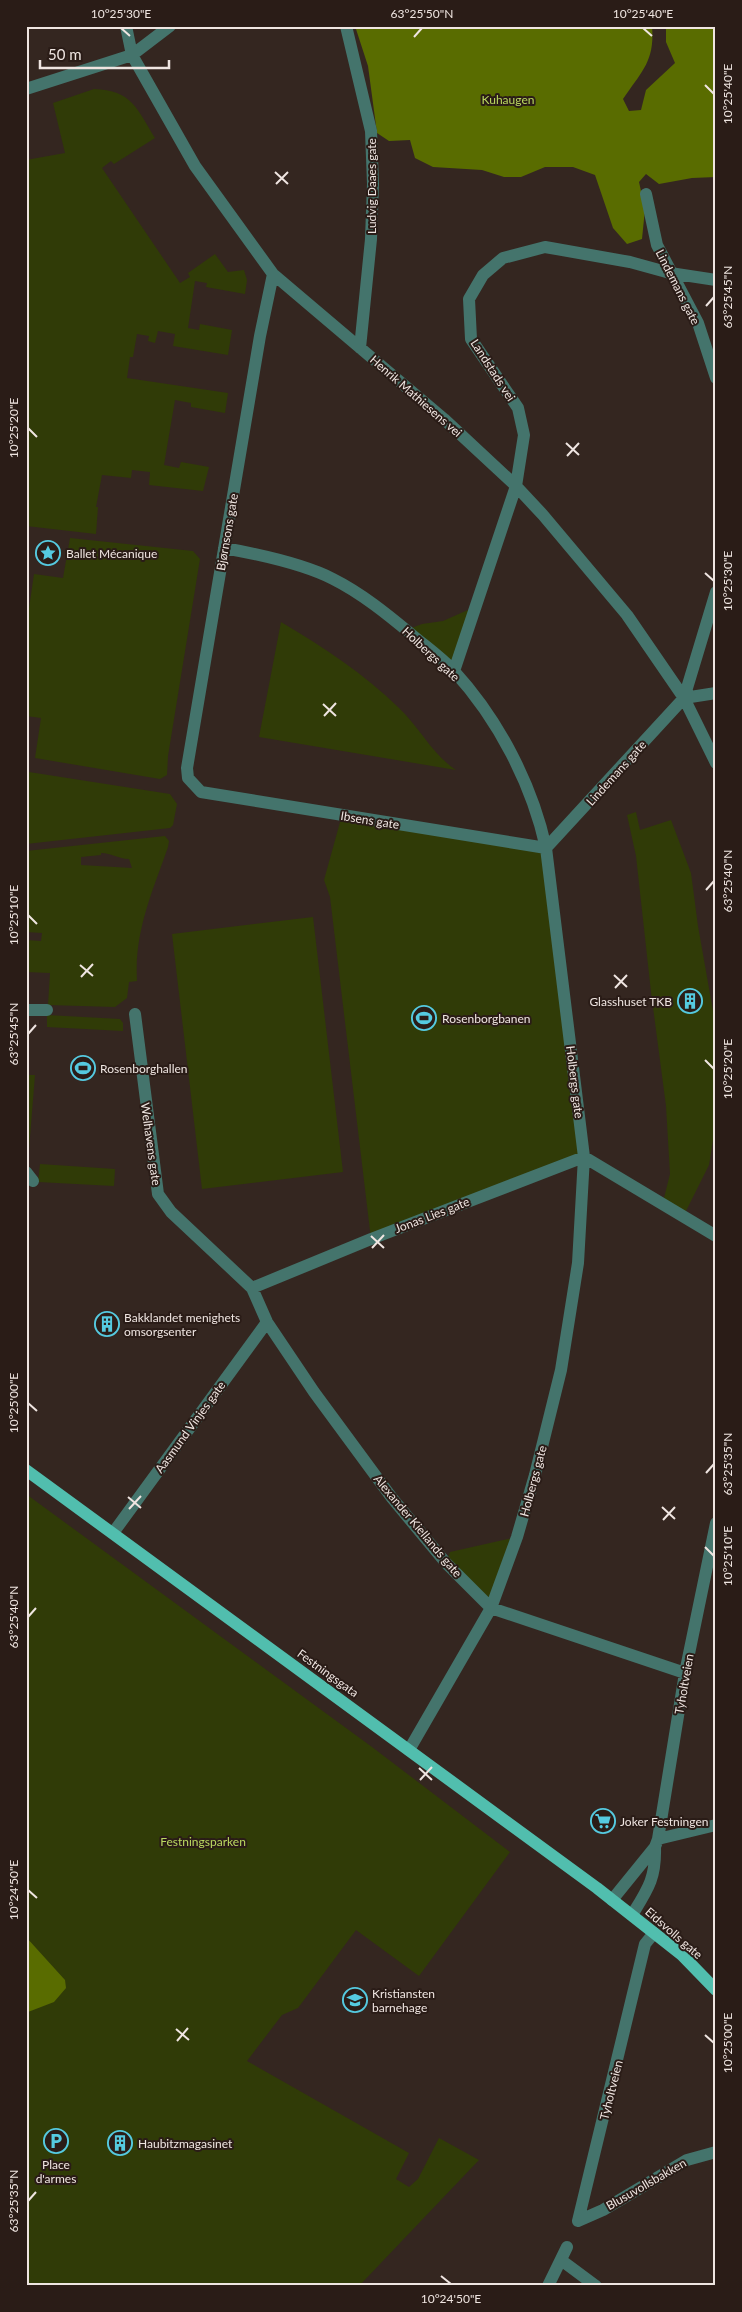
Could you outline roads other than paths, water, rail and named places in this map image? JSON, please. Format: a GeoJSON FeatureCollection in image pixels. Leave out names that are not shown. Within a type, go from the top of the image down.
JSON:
{"type":"FeatureCollection","features":[{"type":"Feature","properties":{"kind":"main road","name":"Festningsgata"},"geometry":{"type":"LineString","coordinates":[[26,1470],[612,1900]]}},
{"type":"Feature","properties":{"kind":"main road","name":"Eidsvolls gate"},"geometry":{"type":"LineString","coordinates":[[612,1900],[682,1955],[716,1990]]}},
{"type":"Feature","properties":{"kind":"street","name":"Henrik Mathiesens vei"},"geometry":{"type":"LineString","coordinates":[[126,26],[132,55],[195,166],[273,274],[444,419],[516,486],[582,559],[627,615],[684,698],[716,763]]}},
{"type":"Feature","properties":{"kind":"street"},"geometry":{"type":"LineString","coordinates":[[26,89],[132,55],[170,26]]}},
{"type":"Feature","properties":{"kind":"street","name":"Ludvig Daaes gate"},"geometry":{"type":"LineString","coordinates":[[346,26],[371,131],[373,184],[371,239],[360,348]]}},
{"type":"Feature","properties":{"kind":"street","name":"Lindemans gate"},"geometry":{"type":"LineString","coordinates":[[646,194],[657,245],[670,274],[698,323],[716,378]]}},
{"type":"Feature","properties":{"kind":"street","name":"Landstads vei"},"geometry":{"type":"LineString","coordinates":[[454,671],[516,486],[524,435],[518,408],[471,339],[469,298],[483,275],[503,258],[545,247],[630,262],[670,274],[716,280]]}},
{"type":"Feature","properties":{"kind":"street","name":"Bjørnsons gate"},"geometry":{"type":"LineString","coordinates":[[195,788],[188,778],[187,768],[260,336],[273,274]]}},
{"type":"Feature","properties":{"kind":"street","name":"Holbergs gate"},"geometry":{"type":"LineString","coordinates":[[224,548],[263,555],[333,578],[388,614],[454,671],[486,714],[527,787],[539,817],[546,848],[584,1157],[578,1264],[561,1370],[535,1475],[517,1537],[491,1608],[409,1750]]}},
{"type":"Feature","properties":{"kind":"street","name":"Lindemans gate"},"geometry":{"type":"LineString","coordinates":[[546,848],[684,698],[716,592]]}},
{"type":"Feature","properties":{"kind":"street"},"geometry":{"type":"LineString","coordinates":[[684,698],[716,693]]}},
{"type":"Feature","properties":{"kind":"street","name":"Ibsens gate"},"geometry":{"type":"LineString","coordinates":[[195,788],[201,792],[546,848]]}},
{"type":"Feature","properties":{"kind":"street"},"geometry":{"type":"LineString","coordinates":[[26,1010],[47,1010]]}},
{"type":"Feature","properties":{"kind":"street","name":"Welhavens gate"},"geometry":{"type":"LineString","coordinates":[[135,1014],[158,1194],[171,1212],[252,1288],[267,1322]]}},
{"type":"Feature","properties":{"kind":"street"},"geometry":{"type":"LineString","coordinates":[[584,1157],[716,1236]]}},
{"type":"Feature","properties":{"kind":"street","name":"Jonas Lies gate"},"geometry":{"type":"LineString","coordinates":[[252,1288],[371,1239],[584,1157]]}},
{"type":"Feature","properties":{"kind":"street","name":"Alexander Kiellands gate"},"geometry":{"type":"LineString","coordinates":[[267,1322],[314,1392],[392,1498],[446,1563],[491,1608],[685,1673]]}},
{"type":"Feature","properties":{"kind":"street","name":"Aasmund Vinjes gate"},"geometry":{"type":"LineString","coordinates":[[113,1533],[267,1322]]}},
{"type":"Feature","properties":{"kind":"street","name":"Tyholtveien"},"geometry":{"type":"LineString","coordinates":[[632,1915],[647,1890],[656,1868],[656,1843],[685,1673],[716,1522]]}},
{"type":"Feature","properties":{"kind":"street"},"geometry":{"type":"LineString","coordinates":[[656,1843],[716,1825]]}},
{"type":"Feature","properties":{"kind":"street","name":"Tyholtveien"},"geometry":{"type":"LineString","coordinates":[[612,1900],[656,1843]]}},
{"type":"Feature","properties":{"kind":"street","name":"Tyholtveien"},"geometry":{"type":"LineString","coordinates":[[578,2221],[645,1944],[654,1932]]}},
{"type":"Feature","properties":{"kind":"street","name":"Blusuvollsbakken"},"geometry":{"type":"LineString","coordinates":[[578,2221],[603,2210],[687,2160],[716,2152]]}},
{"type":"Feature","properties":{"kind":"street"},"geometry":{"type":"LineString","coordinates":[[548,2286],[567,2247]]}},
{"type":"Feature","properties":{"kind":"street"},"geometry":{"type":"LineString","coordinates":[[561,2260],[596,2286]]}},
{"type":"Feature","properties":{"kind":"place","name":"Ballet Mécanique"},"geometry":{"type":"Point","coordinates":[48,553]}},
{"type":"Feature","properties":{"kind":"place","name":"Glasshuset TKB"},"geometry":{"type":"Point","coordinates":[690,1001]}},
{"type":"Feature","properties":{"kind":"place","name":"Rosenborgbanen"},"geometry":{"type":"Point","coordinates":[424,1018]}},
{"type":"Feature","properties":{"kind":"place","name":"Rosenborghallen"},"geometry":{"type":"Point","coordinates":[83,1068]}},
{"type":"Feature","properties":{"kind":"place","name":"Bakklandet menighets omsorgsenter"},"geometry":{"type":"Point","coordinates":[107,1324]}},
{"type":"Feature","properties":{"kind":"place","name":"Joker Festningen"},"geometry":{"type":"Point","coordinates":[603,1821]}},
{"type":"Feature","properties":{"kind":"place","name":"Kristiansten barnehage"},"geometry":{"type":"Point","coordinates":[355,2000]}},
{"type":"Feature","properties":{"kind":"place","name":"Place d'armes"},"geometry":{"type":"Point","coordinates":[56,2141]}},
{"type":"Feature","properties":{"kind":"place","name":"Haubitzmagasinet"},"geometry":{"type":"Point","coordinates":[120,2143]}},
{"type":"Feature","properties":{"kind":"park label","name":"Kuhaugen"},"geometry":{"type":"Point","coordinates":[508,99]}},
{"type":"Feature","properties":{"kind":"park label","name":"Festningsparken"},"geometry":{"type":"Point","coordinates":[203,1841]}}]}
